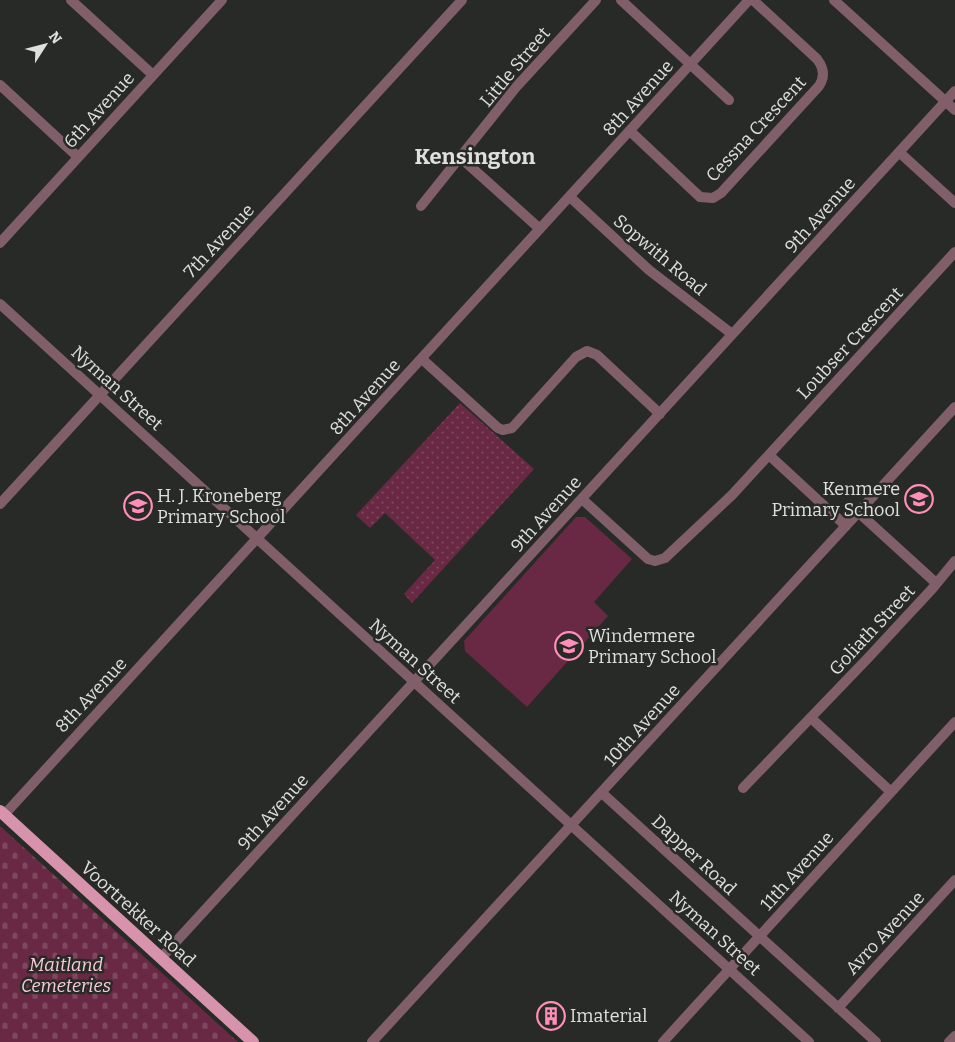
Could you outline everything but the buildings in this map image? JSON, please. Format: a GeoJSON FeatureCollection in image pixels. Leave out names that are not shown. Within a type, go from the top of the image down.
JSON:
{"type":"FeatureCollection","features":[{"type":"Feature","properties":{"kind":"main road","name":"Voortrekker Road"},"geometry":{"type":"LineString","coordinates":[[2,813],[253,1042]]}},
{"type":"Feature","properties":{"kind":"street"},"geometry":{"type":"LineString","coordinates":[[71,0],[153,75]]}},
{"type":"Feature","properties":{"kind":"street","name":"6th Avenue"},"geometry":{"type":"LineString","coordinates":[[0,242],[222,0]]}},
{"type":"Feature","properties":{"kind":"street","name":"7th Avenue"},"geometry":{"type":"LineString","coordinates":[[0,504],[462,0]]}},
{"type":"Feature","properties":{"kind":"street","name":"Little Street"},"geometry":{"type":"LineString","coordinates":[[422,206],[517,86],[596,0]]}},
{"type":"Feature","properties":{"kind":"street"},"geometry":{"type":"LineString","coordinates":[[621,0],[729,100]]}},
{"type":"Feature","properties":{"kind":"street","name":"8th Avenue"},"geometry":{"type":"LineString","coordinates":[[2,813],[751,0]]}},
{"type":"Feature","properties":{"kind":"street","name":"Cessna Crescent"},"geometry":{"type":"LineString","coordinates":[[630,131],[700,197],[708,199],[721,193],[819,86],[822,79],[822,67],[817,59],[751,0]]}},
{"type":"Feature","properties":{"kind":"street"},"geometry":{"type":"LineString","coordinates":[[834,0],[955,110]]}},
{"type":"Feature","properties":{"kind":"street"},"geometry":{"type":"LineString","coordinates":[[0,85],[78,157]]}},
{"type":"Feature","properties":{"kind":"street","name":"9th Avenue"},"geometry":{"type":"LineString","coordinates":[[161,958],[955,91]]}},
{"type":"Feature","properties":{"kind":"street"},"geometry":{"type":"LineString","coordinates":[[900,152],[955,203]]}},
{"type":"Feature","properties":{"kind":"street"},"geometry":{"type":"LineString","coordinates":[[461,158],[540,230]]}},
{"type":"Feature","properties":{"kind":"street","name":"Sopwith Road"},"geometry":{"type":"LineString","coordinates":[[570,197],[650,270],[732,334]]}},
{"type":"Feature","properties":{"kind":"street","name":"Loubser Crescent"},"geometry":{"type":"LineString","coordinates":[[582,499],[651,560],[658,560],[668,556],[732,495],[955,252]]}},
{"type":"Feature","properties":{"kind":"street","name":"Nyman Street"},"geometry":{"type":"LineString","coordinates":[[0,304],[809,1042]]}},
{"type":"Feature","properties":{"kind":"street"},"geometry":{"type":"LineString","coordinates":[[422,358],[498,428],[503,430],[512,428],[576,357],[587,351],[597,355],[660,414]]}},
{"type":"Feature","properties":{"kind":"street","name":"10th Avenue"},"geometry":{"type":"LineString","coordinates":[[372,1042],[955,407]]}},
{"type":"Feature","properties":{"kind":"street"},"geometry":{"type":"LineString","coordinates":[[769,455],[846,526]]}},
{"type":"Feature","properties":{"kind":"street"},"geometry":{"type":"LineString","coordinates":[[858,512],[936,583]]}},
{"type":"Feature","properties":{"kind":"street","name":"Goliath Street"},"geometry":{"type":"LineString","coordinates":[[744,788],[868,658],[955,561]]}},
{"type":"Feature","properties":{"kind":"street"},"geometry":{"type":"LineString","coordinates":[[810,718],[891,792]]}},
{"type":"Feature","properties":{"kind":"street","name":"11th Avenue"},"geometry":{"type":"LineString","coordinates":[[663,1042],[955,722]]}},
{"type":"Feature","properties":{"kind":"street","name":"Dapper Road"},"geometry":{"type":"LineString","coordinates":[[602,793],[876,1042]]}},
{"type":"Feature","properties":{"kind":"street","name":"Avro Avenue"},"geometry":{"type":"LineString","coordinates":[[838,1008],[955,880]]}},
{"type":"Feature","properties":{"kind":"street"},"geometry":{"type":"LineString","coordinates":[[949,1042],[955,1036]]}},
{"type":"Feature","properties":{"kind":"green space"},"geometry":{"type":"Polygon","coordinates":[[[460,403],[534,469],[412,603],[404,594],[435,560],[385,513],[370,528],[356,515],[460,403]]]}},
{"type":"Feature","properties":{"kind":"green space"},"geometry":{"type":"Polygon","coordinates":[[[576,517],[585,517],[632,559],[594,602],[608,616],[527,707],[465,651],[464,641],[576,517]]]}},
{"type":"Feature","properties":{"kind":"green space","name":"Maitland Cemeteries"},"geometry":{"type":"Polygon","coordinates":[[[0,826],[238,1042],[0,1042],[0,826]]]}},
{"type":"Feature","properties":{"kind":"place","name":"Kenmere Primary School"},"geometry":{"type":"Point","coordinates":[919,499]}},
{"type":"Feature","properties":{"kind":"place","name":"H. J. Kroneberg Primary School"},"geometry":{"type":"Point","coordinates":[138,506]}},
{"type":"Feature","properties":{"kind":"place","name":"Windermere Primary School"},"geometry":{"type":"Point","coordinates":[569,646]}},
{"type":"Feature","properties":{"kind":"place","name":"Imaterial"},"geometry":{"type":"Point","coordinates":[551,1016]}},
{"type":"Feature","properties":{"kind":"district","name":"Kensington"},"geometry":{"type":"Point","coordinates":[475,156]}}]}
